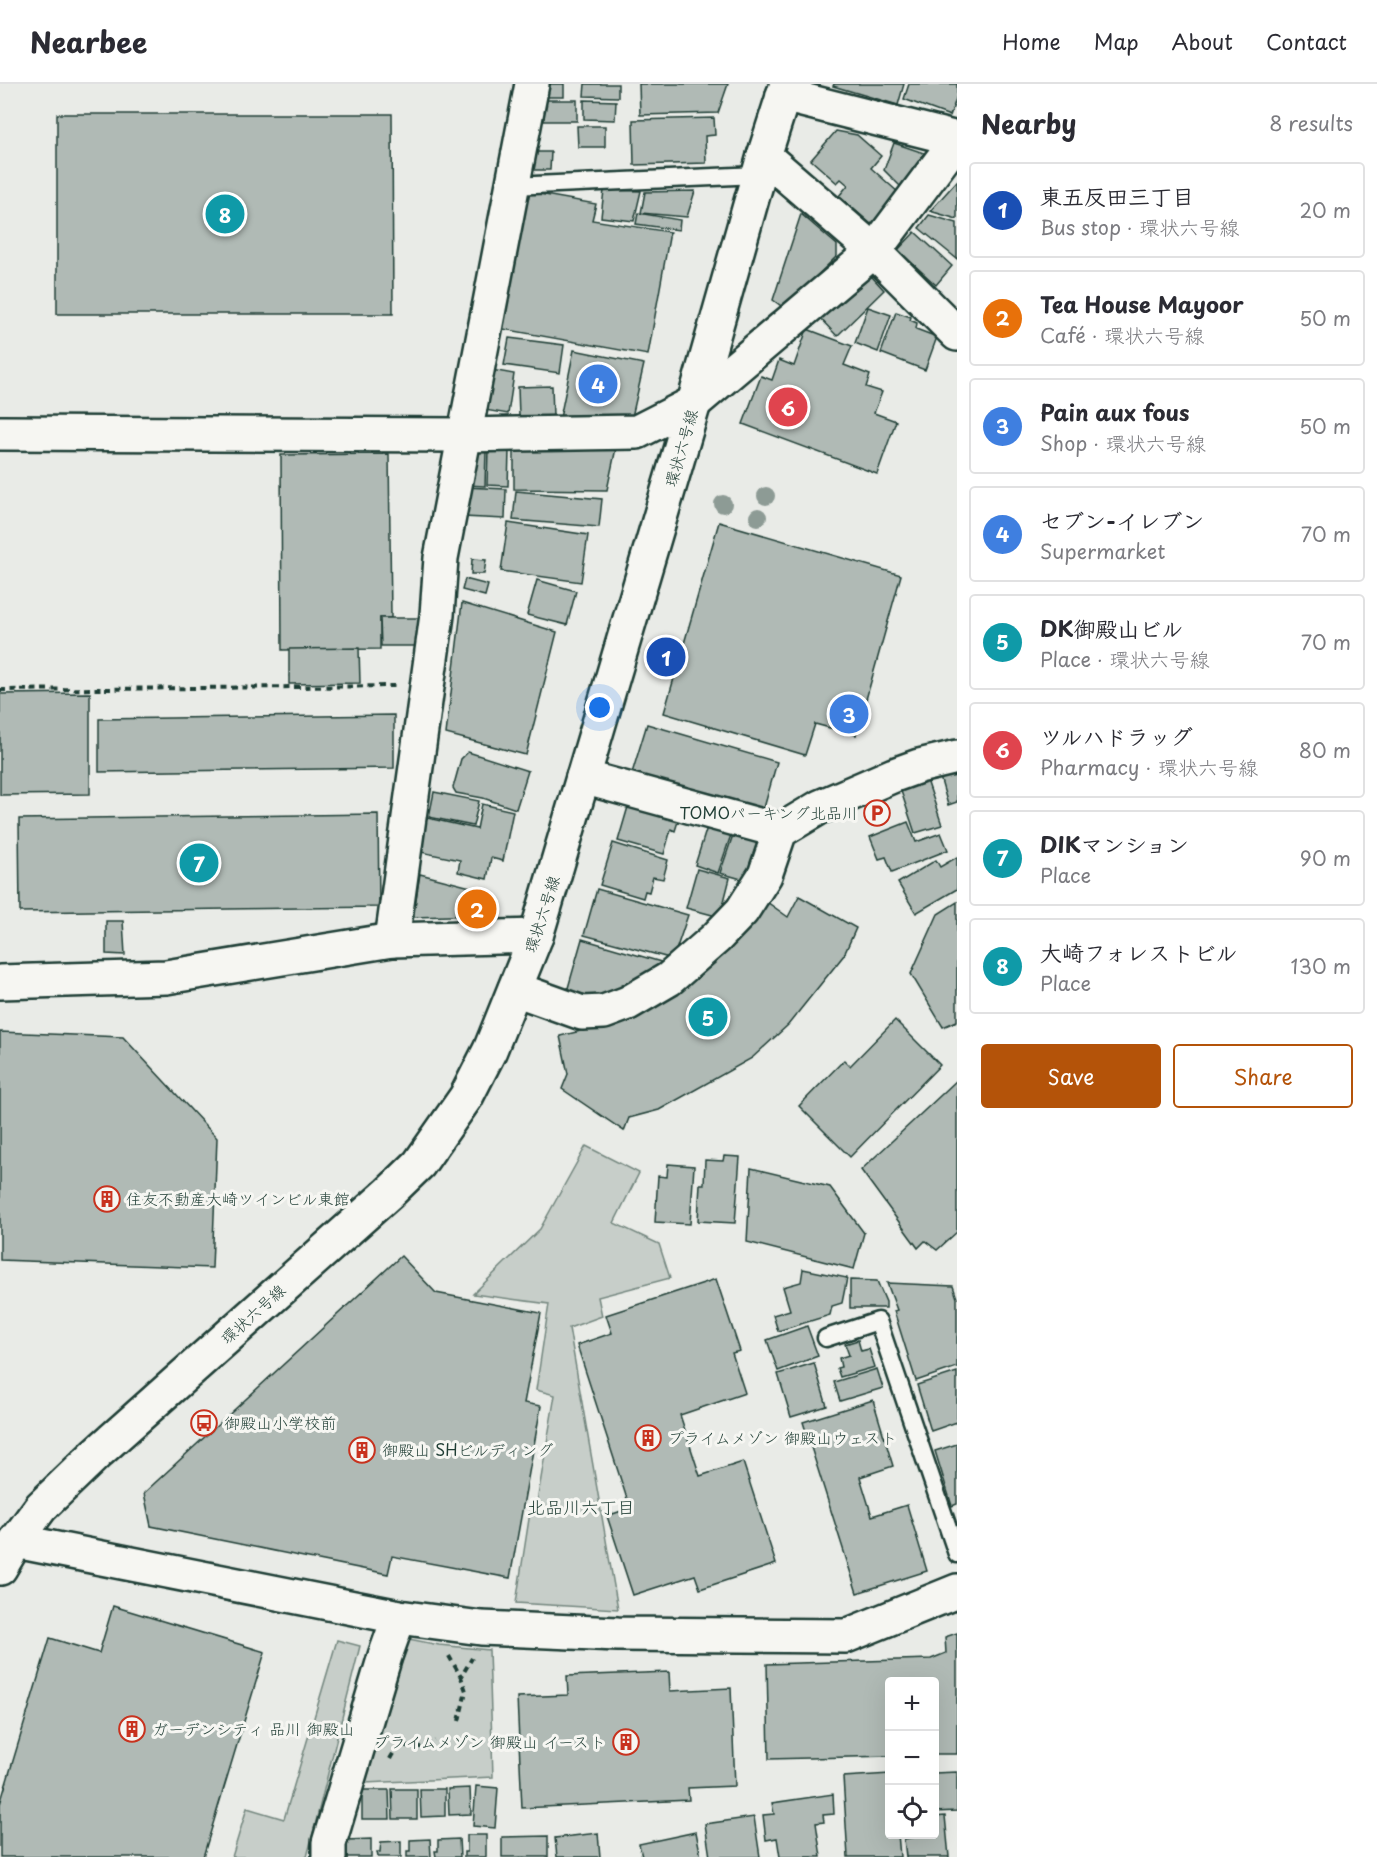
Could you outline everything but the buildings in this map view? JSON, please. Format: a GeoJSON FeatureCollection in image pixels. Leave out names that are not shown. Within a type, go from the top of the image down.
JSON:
{"type":"FeatureCollection","features":[{"type":"Feature","properties":{"kind":"street"},"geometry":{"type":"LineString","coordinates":[[392,939],[428,686],[441,558],[532,84]]}},
{"type":"Feature","properties":{"kind":"street"},"geometry":{"type":"LineString","coordinates":[[0,433],[463,435],[637,432],[694,403],[874,251],[957,140],[785,90]]}},
{"type":"Feature","properties":{"kind":"street","name":"環状六号線"},"geometry":{"type":"LineString","coordinates":[[0,1568],[41,1507],[96,1454],[389,1193],[419,1164],[466,1097],[490,1050],[536,936],[785,90]]}},
{"type":"Feature","properties":{"kind":"street"},"geometry":{"type":"LineString","coordinates":[[761,166],[874,251],[957,334]]}},
{"type":"Feature","properties":{"kind":"street"},"geometry":{"type":"LineString","coordinates":[[515,989],[582,1013],[604,1012],[628,1004],[685,965],[742,911],[765,875],[780,831],[820,807],[894,775],[919,766],[957,758]]}},
{"type":"Feature","properties":{"kind":"street"},"geometry":{"type":"LineString","coordinates":[[583,777],[780,831]]}},
{"type":"Feature","properties":{"kind":"street"},"geometry":{"type":"LineString","coordinates":[[0,982],[166,977],[392,939],[536,936]]}},
{"type":"Feature","properties":{"kind":"street"},"geometry":{"type":"LineString","coordinates":[[16,1541],[399,1617],[480,1628],[606,1634],[846,1636],[957,1591]]}},
{"type":"Feature","properties":{"kind":"street"},"geometry":{"type":"LineString","coordinates":[[328,1857],[328,1843],[399,1617]]}},
{"type":"Feature","properties":{"kind":"lane"},"geometry":{"type":"LineString","coordinates":[[512,186],[761,166]]}},
{"type":"Feature","properties":{"kind":"lane"},"geometry":{"type":"LineString","coordinates":[[826,1338],[878,1321],[957,1554]]}},
{"type":"Feature","properties":{"kind":"path"},"geometry":{"type":"LineString","coordinates":[[0,690],[428,686]]}},
{"type":"Feature","properties":{"kind":"path"},"geometry":{"type":"LineString","coordinates":[[459,1721],[466,1691],[461,1677],[471,1658],[480,1651]]}},
{"type":"Feature","properties":{"kind":"shaded area"},"geometry":{"type":"Polygon","coordinates":[[[586,1146],[639,1173],[614,1223],[659,1244],[670,1278],[598,1297],[602,1316],[569,1328],[618,1609],[516,1603],[531,1506],[536,1508],[555,1395],[536,1390],[549,1304],[473,1294],[540,1229],[586,1146]]]}},
{"type":"Feature","properties":{"kind":"shaded area"},"geometry":{"type":"Polygon","coordinates":[[[409,1639],[439,1645],[489,1650],[493,1777],[365,1783],[409,1639]]]}},
{"type":"Feature","properties":{"kind":"shaded area"},"geometry":{"type":"Polygon","coordinates":[[[337,1640],[360,1646],[307,1857],[232,1857],[247,1808],[284,1819],[337,1640]]]}},
{"type":"Feature","properties":{"kind":"place","name":"大崎フォレストビル"},"geometry":{"type":"Point","coordinates":[225,214]}},
{"type":"Feature","properties":{"kind":"place","name":"セブン-イレブン"},"geometry":{"type":"Point","coordinates":[598,384]}},
{"type":"Feature","properties":{"kind":"place","name":"ツルハドラッグ"},"geometry":{"type":"Point","coordinates":[788,407]}},
{"type":"Feature","properties":{"kind":"place","name":"東五反田三丁目"},"geometry":{"type":"Point","coordinates":[666,657]}},
{"type":"Feature","properties":{"kind":"place","name":"Pain aux fous"},"geometry":{"type":"Point","coordinates":[849,714]}},
{"type":"Feature","properties":{"kind":"place","name":"TOMOパーキング北品川"},"geometry":{"type":"Point","coordinates":[877,813]}},
{"type":"Feature","properties":{"kind":"place","name":"DIKマンション"},"geometry":{"type":"Point","coordinates":[199,863]}},
{"type":"Feature","properties":{"kind":"place","name":"Tea House Mayoor"},"geometry":{"type":"Point","coordinates":[477,909]}},
{"type":"Feature","properties":{"kind":"place","name":"DK御殿山ビル"},"geometry":{"type":"Point","coordinates":[708,1017]}},
{"type":"Feature","properties":{"kind":"place","name":"住友不動産大崎ツインビル東館"},"geometry":{"type":"Point","coordinates":[107,1199]}},
{"type":"Feature","properties":{"kind":"place","name":"御殿山小学校前"},"geometry":{"type":"Point","coordinates":[204,1423]}},
{"type":"Feature","properties":{"kind":"place","name":"プライムメゾン 御殿山ウェスト"},"geometry":{"type":"Point","coordinates":[648,1438]}},
{"type":"Feature","properties":{"kind":"place","name":"御殿山 SHビルディング"},"geometry":{"type":"Point","coordinates":[362,1450]}},
{"type":"Feature","properties":{"kind":"place","name":"ガーデンシティ 品川 御殿山"},"geometry":{"type":"Point","coordinates":[132,1729]}},
{"type":"Feature","properties":{"kind":"place","name":"プライムメゾン 御殿山 イースト"},"geometry":{"type":"Point","coordinates":[626,1742]}},
{"type":"Feature","properties":{"kind":"district","name":"北品川六丁目"},"geometry":{"type":"Point","coordinates":[581,1508]}}]}
